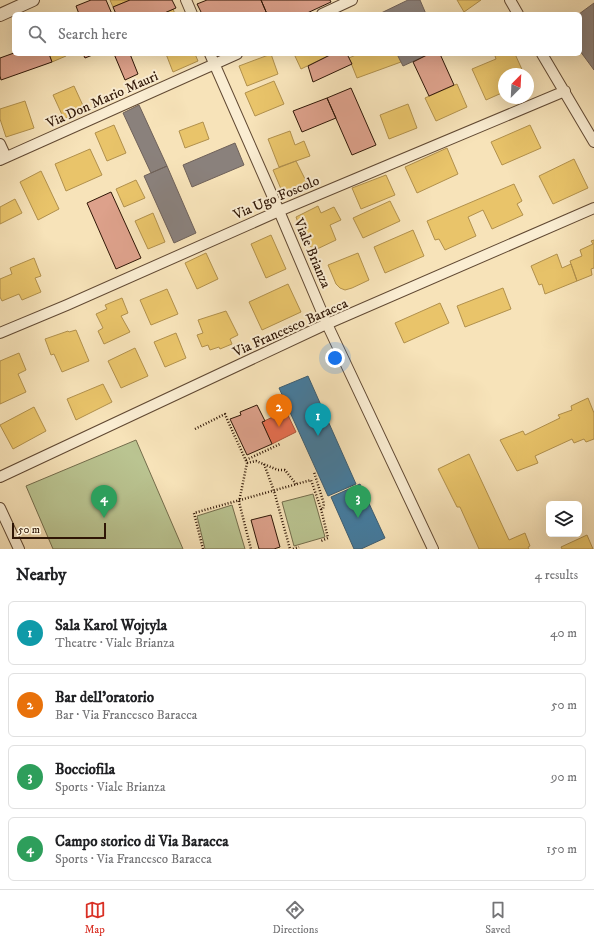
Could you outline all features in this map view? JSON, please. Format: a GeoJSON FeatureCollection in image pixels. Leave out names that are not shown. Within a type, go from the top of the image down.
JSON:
{"type":"FeatureCollection","features":[{"type":"Feature","properties":{"kind":"street"},"geometry":{"type":"LineString","coordinates":[[0,15],[32,0]]}},
{"type":"Feature","properties":{"kind":"street"},"geometry":{"type":"LineString","coordinates":[[186,0],[191,12]]}},
{"type":"Feature","properties":{"kind":"street"},"geometry":{"type":"LineString","coordinates":[[326,12],[352,0]]}},
{"type":"Feature","properties":{"kind":"street"},"geometry":{"type":"LineString","coordinates":[[510,0],[517,12]]}},
{"type":"Feature","properties":{"kind":"street","name":"Viale Brianza"},"geometry":{"type":"LineString","coordinates":[[211,56],[279,210],[327,324],[433,549]]}},
{"type":"Feature","properties":{"kind":"street","name":"Via Don Mario Mauri"},"geometry":{"type":"LineString","coordinates":[[3,159],[233,56]]}},
{"type":"Feature","properties":{"kind":"street"},"geometry":{"type":"LineString","coordinates":[[543,56],[594,142]]}},
{"type":"Feature","properties":{"kind":"street","name":"Via Ugo Foscolo"},"geometry":{"type":"LineString","coordinates":[[0,333],[68,305],[279,210],[565,91]]}},
{"type":"Feature","properties":{"kind":"street"},"geometry":{"type":"LineString","coordinates":[[0,144],[3,159]]}},
{"type":"Feature","properties":{"kind":"street","name":"Via Francesco Baracca"},"geometry":{"type":"LineString","coordinates":[[0,477],[327,324],[594,208]]}},
{"type":"Feature","properties":{"kind":"street"},"geometry":{"type":"LineString","coordinates":[[1,511],[20,549]]}},
{"type":"Feature","properties":{"kind":"path"},"geometry":{"type":"LineString","coordinates":[[195,429],[225,414],[246,462],[240,500],[251,549]]}},
{"type":"Feature","properties":{"kind":"path"},"geometry":{"type":"LineString","coordinates":[[246,462],[280,444]]}},
{"type":"Feature","properties":{"kind":"path"},"geometry":{"type":"LineString","coordinates":[[246,462],[256,461],[278,470],[285,470],[296,484]]}},
{"type":"Feature","properties":{"kind":"path"},"geometry":{"type":"LineString","coordinates":[[264,464],[274,491],[290,549]]}},
{"type":"Feature","properties":{"kind":"path"},"geometry":{"type":"LineString","coordinates":[[314,472],[324,504],[324,507],[321,509]]}},
{"type":"Feature","properties":{"kind":"path"},"geometry":{"type":"LineString","coordinates":[[203,549],[194,513],[311,480],[321,509],[328,538],[321,541]]}},
{"type":"Feature","properties":{"kind":"path"},"geometry":{"type":"LineString","coordinates":[[293,549],[299,547]]}},
{"type":"Feature","properties":{"kind":"green space"},"geometry":{"type":"Polygon","coordinates":[[[136,440],[183,549],[53,549],[26,486],[136,440]]]}},
{"type":"Feature","properties":{"kind":"green space"},"geometry":{"type":"Polygon","coordinates":[[[313,494],[325,537],[294,546],[282,502],[313,494]]]}},
{"type":"Feature","properties":{"kind":"green space"},"geometry":{"type":"Polygon","coordinates":[[[232,505],[245,549],[205,549],[197,516],[232,505]]]}},
{"type":"Feature","properties":{"kind":"building: Homes"},"geometry":{"type":"Polygon","coordinates":[[[110,0],[130,0],[113,7],[110,0]]]}},
{"type":"Feature","properties":{"kind":"building: Homes"},"geometry":{"type":"Polygon","coordinates":[[[457,0],[481,0],[464,12],[457,0]]]}},
{"type":"Feature","properties":{"kind":"building: Homes"},"geometry":{"type":"Polygon","coordinates":[[[173,9],[174,12],[166,12],[173,9]]]}},
{"type":"Feature","properties":{"kind":"building: Homes"},"geometry":{"type":"Polygon","coordinates":[[[50,56],[66,56],[52,62],[50,56]]]}},
{"type":"Feature","properties":{"kind":"building: Homes"},"geometry":{"type":"Polygon","coordinates":[[[167,56],[196,56],[198,61],[173,72],[167,56]]]}},
{"type":"Feature","properties":{"kind":"building: Homes"},"geometry":{"type":"Polygon","coordinates":[[[266,56],[272,56],[278,74],[247,86],[239,66],[266,56]]]}},
{"type":"Feature","properties":{"kind":"building: Homes"},"geometry":{"type":"Polygon","coordinates":[[[295,56],[328,56],[301,69],[295,56]]]}},
{"type":"Feature","properties":{"kind":"building: Homes"},"geometry":{"type":"Polygon","coordinates":[[[354,56],[398,56],[401,62],[357,78],[349,58],[354,56]]]}},
{"type":"Feature","properties":{"kind":"building: Homes"},"geometry":{"type":"Polygon","coordinates":[[[495,56],[516,56],[521,68],[498,68],[498,95],[486,100],[472,69],[496,59],[495,56]]]}},
{"type":"Feature","properties":{"kind":"building: Homes"},"geometry":{"type":"Polygon","coordinates":[[[274,81],[284,104],[255,116],[245,93],[274,81]]]}},
{"type":"Feature","properties":{"kind":"building: Homes"},"geometry":{"type":"Polygon","coordinates":[[[457,84],[467,107],[436,121],[425,98],[457,84]]]}},
{"type":"Feature","properties":{"kind":"building: Homes"},"geometry":{"type":"Polygon","coordinates":[[[74,86],[85,110],[64,119],[53,95],[74,86]]]}},
{"type":"Feature","properties":{"kind":"building: Homes"},"geometry":{"type":"Polygon","coordinates":[[[25,101],[34,128],[6,137],[0,119],[0,109],[25,101]]]}},
{"type":"Feature","properties":{"kind":"building: Homes"},"geometry":{"type":"Polygon","coordinates":[[[408,104],[417,128],[389,139],[380,115],[408,104]]]}},
{"type":"Feature","properties":{"kind":"building: Homes"},"geometry":{"type":"Polygon","coordinates":[[[203,122],[209,139],[185,148],[179,131],[203,122]]]}},
{"type":"Feature","properties":{"kind":"building: Homes"},"geometry":{"type":"Polygon","coordinates":[[[114,125],[126,153],[107,161],[95,133],[114,125]]]}},
{"type":"Feature","properties":{"kind":"building: Homes"},"geometry":{"type":"Polygon","coordinates":[[[530,125],[541,148],[502,165],[491,142],[530,125]]]}},
{"type":"Feature","properties":{"kind":"building: Homes"},"geometry":{"type":"Polygon","coordinates":[[[290,131],[295,145],[304,141],[310,156],[279,167],[268,139],[290,131]]]}},
{"type":"Feature","properties":{"kind":"building: Homes"},"geometry":{"type":"Polygon","coordinates":[[[447,148],[458,174],[417,193],[405,167],[447,148]]]}},
{"type":"Feature","properties":{"kind":"building: Homes"},"geometry":{"type":"Polygon","coordinates":[[[90,149],[102,175],[66,191],[55,164],[90,149]]]}},
{"type":"Feature","properties":{"kind":"building: Homes"},"geometry":{"type":"Polygon","coordinates":[[[574,159],[588,188],[553,204],[539,176],[574,159]]]}},
{"type":"Feature","properties":{"kind":"building: Homes"},"geometry":{"type":"Polygon","coordinates":[[[296,161],[308,185],[284,196],[273,170],[296,161]]]}},
{"type":"Feature","properties":{"kind":"building: Homes"},"geometry":{"type":"Polygon","coordinates":[[[41,171],[59,209],[38,220],[20,182],[41,171]]]}},
{"type":"Feature","properties":{"kind":"building: Homes"},"geometry":{"type":"Polygon","coordinates":[[[386,175],[395,195],[361,209],[352,188],[386,175]]]}},
{"type":"Feature","properties":{"kind":"building: Homes"},"geometry":{"type":"Polygon","coordinates":[[[136,180],[145,198],[124,207],[116,189],[136,180]]]}},
{"type":"Feature","properties":{"kind":"building: Homes"},"geometry":{"type":"Polygon","coordinates":[[[514,184],[522,201],[517,204],[523,215],[492,229],[483,210],[468,217],[476,236],[445,250],[439,239],[435,240],[427,221],[514,184]]]}},
{"type":"Feature","properties":{"kind":"building: Homes"},"geometry":{"type":"Polygon","coordinates":[[[15,199],[22,213],[0,224],[0,207],[15,199]]]}},
{"type":"Feature","properties":{"kind":"building: Homes"},"geometry":{"type":"Polygon","coordinates":[[[390,201],[400,221],[363,238],[353,218],[390,201]]]}},
{"type":"Feature","properties":{"kind":"building: Homes"},"geometry":{"type":"Polygon","coordinates":[[[318,206],[321,213],[334,207],[341,220],[330,225],[336,240],[315,250],[305,242],[296,217],[318,206]]]}},
{"type":"Feature","properties":{"kind":"building: Homes"},"geometry":{"type":"Polygon","coordinates":[[[153,213],[165,242],[148,249],[135,221],[153,213]]]}},
{"type":"Feature","properties":{"kind":"building: Homes"},"geometry":{"type":"Polygon","coordinates":[[[413,230],[424,256],[385,273],[374,247],[413,230]]]}},
{"type":"Feature","properties":{"kind":"building: Homes"},"geometry":{"type":"Polygon","coordinates":[[[271,235],[286,269],[266,278],[251,244],[271,235]]]}},
{"type":"Feature","properties":{"kind":"building: Homes"},"geometry":{"type":"Polygon","coordinates":[[[594,240],[594,268],[591,269],[592,275],[577,281],[570,261],[582,256],[580,250],[593,244],[591,241],[594,240]]]}},
{"type":"Feature","properties":{"kind":"building: Homes"},"geometry":{"type":"Polygon","coordinates":[[[206,253],[218,279],[197,289],[185,263],[206,253]]]}},
{"type":"Feature","properties":{"kind":"building: Homes"},"geometry":{"type":"Polygon","coordinates":[[[358,253],[369,280],[345,290],[340,288],[336,284],[328,265],[358,253]]]}},
{"type":"Feature","properties":{"kind":"building: Homes"},"geometry":{"type":"Polygon","coordinates":[[[557,254],[562,268],[571,264],[577,281],[545,294],[542,284],[539,285],[531,266],[557,254]]]}},
{"type":"Feature","properties":{"kind":"building: Homes"},"geometry":{"type":"Polygon","coordinates":[[[34,258],[41,276],[35,278],[41,292],[22,300],[19,294],[2,301],[0,297],[0,279],[12,274],[10,268],[34,258]]]}},
{"type":"Feature","properties":{"kind":"building: Homes"},"geometry":{"type":"Polygon","coordinates":[[[288,284],[301,312],[262,330],[249,302],[288,284]]]}},
{"type":"Feature","properties":{"kind":"building: Homes"},"geometry":{"type":"Polygon","coordinates":[[[503,288],[511,309],[465,327],[457,306],[503,288]]]}},
{"type":"Feature","properties":{"kind":"building: Homes"},"geometry":{"type":"Polygon","coordinates":[[[167,289],[178,314],[151,325],[140,300],[167,289]]]}},
{"type":"Feature","properties":{"kind":"building: Homes"},"geometry":{"type":"Polygon","coordinates":[[[122,298],[128,313],[121,316],[130,332],[104,344],[98,331],[103,328],[96,314],[107,309],[105,305],[122,298]]]}},
{"type":"Feature","properties":{"kind":"building: Homes"},"geometry":{"type":"Polygon","coordinates":[[[440,303],[449,323],[404,343],[395,323],[440,303]]]}},
{"type":"Feature","properties":{"kind":"building: Homes"},"geometry":{"type":"Polygon","coordinates":[[[226,311],[238,335],[230,339],[232,344],[220,349],[219,347],[210,350],[208,345],[202,347],[197,335],[203,333],[198,320],[226,311]]]}},
{"type":"Feature","properties":{"kind":"building: Homes"},"geometry":{"type":"Polygon","coordinates":[[[76,330],[89,361],[62,372],[54,354],[51,355],[45,339],[68,331],[76,330]]]}},
{"type":"Feature","properties":{"kind":"building: Homes"},"geometry":{"type":"Polygon","coordinates":[[[176,333],[186,358],[165,367],[154,342],[176,333]]]}},
{"type":"Feature","properties":{"kind":"building: Homes"},"geometry":{"type":"Polygon","coordinates":[[[135,348],[148,376],[121,388],[108,361],[135,348]]]}},
{"type":"Feature","properties":{"kind":"building: Homes"},"geometry":{"type":"Polygon","coordinates":[[[19,353],[26,370],[18,374],[26,392],[0,404],[0,361],[19,353]]]}},
{"type":"Feature","properties":{"kind":"building: Homes"},"geometry":{"type":"Polygon","coordinates":[[[103,384],[112,402],[76,420],[67,399],[103,384]]]}},
{"type":"Feature","properties":{"kind":"building: Homes"},"geometry":{"type":"Polygon","coordinates":[[[588,398],[594,413],[594,439],[586,442],[584,439],[574,443],[572,439],[535,456],[538,463],[517,471],[500,440],[523,431],[525,435],[560,418],[558,415],[572,410],[571,406],[588,398]]]}},
{"type":"Feature","properties":{"kind":"building: Homes"},"geometry":{"type":"Polygon","coordinates":[[[34,407],[46,431],[13,449],[0,425],[34,407]]]}},
{"type":"Feature","properties":{"kind":"building: Homes"},"geometry":{"type":"Polygon","coordinates":[[[469,454],[509,540],[525,533],[530,546],[528,547],[529,549],[479,549],[460,507],[457,507],[438,469],[469,454]]]}},
{"type":"Feature","properties":{"kind":"building: Homes"},"geometry":{"type":"Polygon","coordinates":[[[587,535],[593,549],[562,549],[561,547],[587,535]]]}},
{"type":"Feature","properties":{"kind":"building: Shops"},"geometry":{"type":"Polygon","coordinates":[[[286,411],[296,432],[272,444],[262,422],[286,411]]]}},
{"type":"Feature","properties":{"kind":"building: Public"},"geometry":{"type":"Polygon","coordinates":[[[308,376],[356,484],[328,496],[279,388],[308,376]]]}},
{"type":"Feature","properties":{"kind":"building: Public"},"geometry":{"type":"Polygon","coordinates":[[[360,484],[385,538],[361,549],[354,549],[331,497],[360,484]]]}},
{"type":"Feature","properties":{"kind":"building: Industry"},"geometry":{"type":"Polygon","coordinates":[[[408,0],[420,0],[425,12],[383,12],[408,0]]]}},
{"type":"Feature","properties":{"kind":"building: Industry"},"geometry":{"type":"Polygon","coordinates":[[[594,3],[594,70],[582,54],[582,12],[594,3]]]}},
{"type":"Feature","properties":{"kind":"building: Industry"},"geometry":{"type":"Polygon","coordinates":[[[398,56],[425,56],[403,66],[398,56]]]}},
{"type":"Feature","properties":{"kind":"building: Industry"},"geometry":{"type":"Polygon","coordinates":[[[139,105],[167,166],[151,173],[123,113],[139,105]]]}},
{"type":"Feature","properties":{"kind":"building: Industry"},"geometry":{"type":"Polygon","coordinates":[[[235,143],[244,165],[192,187],[183,165],[235,143]]]}},
{"type":"Feature","properties":{"kind":"building: Industry"},"geometry":{"type":"Polygon","coordinates":[[[167,166],[196,233],[174,243],[144,176],[167,166]]]}},
{"type":"Feature","properties":{"kind":"building: Other"},"geometry":{"type":"Polygon","coordinates":[[[91,0],[106,0],[111,12],[78,12],[76,6],[91,0]]]}},
{"type":"Feature","properties":{"kind":"building: Other"},"geometry":{"type":"Polygon","coordinates":[[[130,0],[172,0],[176,8],[167,12],[115,12],[113,7],[130,0]]]}},
{"type":"Feature","properties":{"kind":"building: Other"},"geometry":{"type":"Polygon","coordinates":[[[207,0],[261,0],[266,12],[201,12],[197,4],[207,0]]]}},
{"type":"Feature","properties":{"kind":"building: Other"},"geometry":{"type":"Polygon","coordinates":[[[261,0],[330,0],[331,2],[309,12],[266,12],[261,0]]]}},
{"type":"Feature","properties":{"kind":"building: Other"},"geometry":{"type":"Polygon","coordinates":[[[12,54],[12,56],[50,56],[52,62],[1,80],[0,58],[12,54]]]}},
{"type":"Feature","properties":{"kind":"building: Other"},"geometry":{"type":"Polygon","coordinates":[[[115,56],[131,56],[138,74],[125,80],[115,56]]]}},
{"type":"Feature","properties":{"kind":"building: Other"},"geometry":{"type":"Polygon","coordinates":[[[328,56],[348,56],[352,64],[313,82],[308,66],[328,56]]]}},
{"type":"Feature","properties":{"kind":"building: Other"},"geometry":{"type":"Polygon","coordinates":[[[425,56],[441,56],[454,85],[429,96],[413,62],[425,56]]]}},
{"type":"Feature","properties":{"kind":"building: Other"},"geometry":{"type":"Polygon","coordinates":[[[351,88],[376,145],[352,155],[327,98],[351,88]]]}},
{"type":"Feature","properties":{"kind":"building: Other"},"geometry":{"type":"Polygon","coordinates":[[[327,98],[336,118],[302,132],[293,111],[327,98]]]}},
{"type":"Feature","properties":{"kind":"building: Other"},"geometry":{"type":"Polygon","coordinates":[[[111,192],[141,258],[116,269],[87,203],[111,192]]]}},
{"type":"Feature","properties":{"kind":"building: Other"},"geometry":{"type":"Polygon","coordinates":[[[257,405],[265,421],[262,422],[272,444],[247,455],[230,419],[241,415],[240,412],[257,405]]]}},
{"type":"Feature","properties":{"kind":"building: Other"},"geometry":{"type":"Polygon","coordinates":[[[271,515],[280,547],[274,549],[259,549],[251,520],[271,515]]]}},
{"type":"Feature","properties":{"kind":"place","name":"Bar dell'oratorio"},"geometry":{"type":"Point","coordinates":[279,427]}},
{"type":"Feature","properties":{"kind":"place","name":"Sala Karol Wojtyla"},"geometry":{"type":"Point","coordinates":[318,436]}},
{"type":"Feature","properties":{"kind":"place","name":"Campo storico di Via Baracca"},"geometry":{"type":"Point","coordinates":[104,518]}},
{"type":"Feature","properties":{"kind":"place","name":"Bocciofila"},"geometry":{"type":"Point","coordinates":[358,518]}}]}
